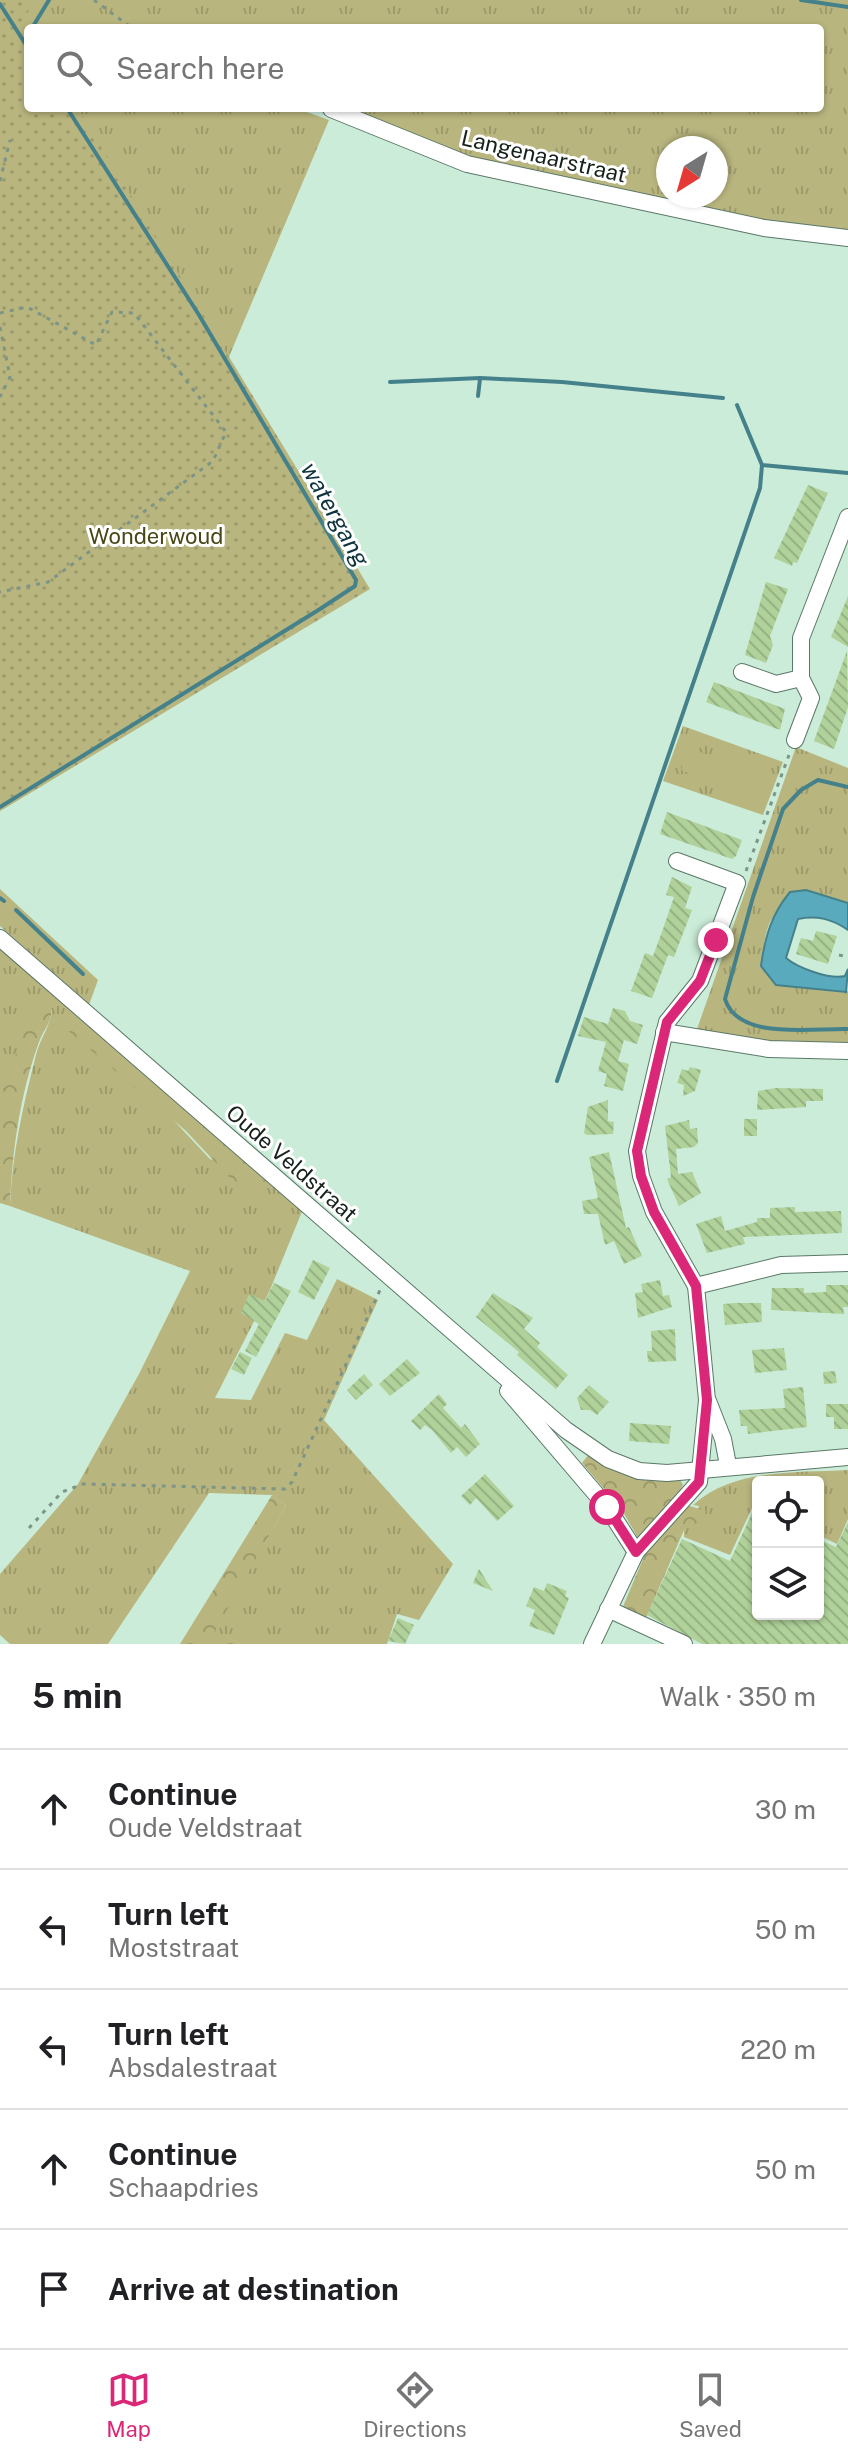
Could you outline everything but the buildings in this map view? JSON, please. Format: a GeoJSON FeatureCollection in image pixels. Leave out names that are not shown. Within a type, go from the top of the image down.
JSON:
{"type":"FeatureCollection","features":[{"type":"Feature","properties":{"kind":"street","name":"Langenaarstraat"},"geometry":{"type":"LineString","coordinates":[[338,112],[467,164],[764,228],[848,238]]}},
{"type":"Feature","properties":{"kind":"street"},"geometry":{"type":"LineString","coordinates":[[795,740],[811,698],[801,678],[801,638],[848,517]]}},
{"type":"Feature","properties":{"kind":"street"},"geometry":{"type":"LineString","coordinates":[[742,672],[776,684],[801,678]]}},
{"type":"Feature","properties":{"kind":"street"},"geometry":{"type":"LineString","coordinates":[[592,1644],[636,1552],[699,1482],[707,1400],[696,1286],[654,1212],[641,1176],[637,1151],[667,1022],[700,981],[737,883],[677,861]]}},
{"type":"Feature","properties":{"kind":"street","name":"Oude Veldstraat"},"geometry":{"type":"LineString","coordinates":[[0,938],[479,1357],[608,1459],[639,1471],[667,1473],[728,1465],[848,1457]]}},
{"type":"Feature","properties":{"kind":"street"},"geometry":{"type":"LineString","coordinates":[[664,1032],[769,1049],[848,1051]]}},
{"type":"Feature","properties":{"kind":"street"},"geometry":{"type":"LineString","coordinates":[[696,1286],[781,1265],[848,1263]]}},
{"type":"Feature","properties":{"kind":"street","name":"Oude Veldstraat"},"geometry":{"type":"LineString","coordinates":[[479,1357],[607,1507],[636,1552]]}},
{"type":"Feature","properties":{"kind":"street"},"geometry":{"type":"LineString","coordinates":[[707,1400],[723,1439],[728,1465]]}},
{"type":"Feature","properties":{"kind":"street"},"geometry":{"type":"LineString","coordinates":[[608,1609],[684,1644]]}},
{"type":"Feature","properties":{"kind":"path"},"geometry":{"type":"LineString","coordinates":[[94,0],[127,24]]}},
{"type":"Feature","properties":{"kind":"path"},"geometry":{"type":"LineString","coordinates":[[0,181],[10,140]]}},
{"type":"Feature","properties":{"kind":"path"},"geometry":{"type":"LineString","coordinates":[[0,313],[27,307],[96,345],[112,312],[134,313],[226,432],[213,461],[48,582],[0,592]]}},
{"type":"Feature","properties":{"kind":"path"},"geometry":{"type":"LineString","coordinates":[[0,327],[10,377],[0,397]]}},
{"type":"Feature","properties":{"kind":"path"},"geometry":{"type":"LineString","coordinates":[[737,883],[743,879],[795,740]]}},
{"type":"Feature","properties":{"kind":"path"},"geometry":{"type":"LineString","coordinates":[[839,955],[848,957]]}},
{"type":"Feature","properties":{"kind":"path"},"geometry":{"type":"LineString","coordinates":[[29,1528],[62,1492],[83,1484],[285,1489],[292,1482],[381,1288],[389,1277]]}},
{"type":"Feature","properties":{"kind":"green space"},"geometry":{"type":"Polygon","coordinates":[[[0,0],[848,0],[848,235],[766,224],[693,208],[728,208],[728,136],[656,136],[656,200],[477,161],[354,112],[824,112],[824,24],[24,24],[24,112],[307,112],[329,120],[228,359],[166,711],[0,811],[0,0]]]}},
{"type":"Feature","properties":{"kind":"green space","name":"Wonderwoud"},"geometry":{"type":"Polygon","coordinates":[[[0,0],[36,0],[24,18],[28,24],[24,24],[24,112],[80,112],[370,589],[0,811],[0,0]]]}},
{"type":"Feature","properties":{"kind":"green space"},"geometry":{"type":"Polygon","coordinates":[[[683,726],[783,762],[763,815],[663,781],[683,726]]]}},
{"type":"Feature","properties":{"kind":"green space"},"geometry":{"type":"Polygon","coordinates":[[[796,747],[848,768],[848,903],[806,890],[793,898],[771,920],[761,966],[776,985],[848,991],[848,1045],[759,1043],[697,1029],[796,747]]]}},
{"type":"Feature","properties":{"kind":"green space"},"geometry":{"type":"Polygon","coordinates":[[[689,748],[768,776],[759,799],[681,770],[689,748]]]}},
{"type":"Feature","properties":{"kind":"green space"},"geometry":{"type":"Polygon","coordinates":[[[0,889],[98,980],[89,1005],[0,926],[0,889]]]}},
{"type":"Feature","properties":{"kind":"green space"},"geometry":{"type":"Polygon","coordinates":[[[0,946],[54,993],[210,1159],[270,1179],[303,1209],[270,1290],[215,1398],[251,1400],[285,1333],[307,1340],[337,1279],[378,1300],[324,1420],[453,1564],[419,1620],[397,1614],[387,1644],[240,1644],[214,1631],[286,1506],[272,1495],[209,1493],[108,1644],[10,1644],[0,1635],[0,1574],[78,1484],[139,1374],[190,1271],[10,1206],[23,1111],[36,1055],[52,1009],[0,1102],[0,946]]]}},
{"type":"Feature","properties":{"kind":"green space"},"geometry":{"type":"Polygon","coordinates":[[[40,1002],[50,1002],[51,1014],[32,1062],[22,1103],[10,1206],[0,1203],[0,1102],[32,1007],[40,1002]]]}},
{"type":"Feature","properties":{"kind":"green space"},"geometry":{"type":"Polygon","coordinates":[[[71,1008],[270,1179],[257,1194],[230,1178],[186,1131],[65,1028],[61,1017],[71,1008]]]}},
{"type":"Feature","properties":{"kind":"green space"},"geometry":{"type":"Polygon","coordinates":[[[589,1454],[610,1467],[642,1479],[679,1478],[683,1485],[674,1501],[706,1511],[704,1519],[684,1530],[646,1618],[622,1609],[646,1552],[622,1510],[582,1463],[589,1454]]]}},
{"type":"Feature","properties":{"kind":"green space"},"geometry":{"type":"Polygon","coordinates":[[[848,1470],[848,1519],[837,1544],[824,1538],[824,1476],[759,1476],[848,1470]]]}},
{"type":"Feature","properties":{"kind":"green space"},"geometry":{"type":"Polygon","coordinates":[[[752,1477],[752,1508],[730,1555],[684,1537],[684,1530],[692,1524],[699,1506],[693,1505],[709,1493],[752,1477]]]}},
{"type":"Feature","properties":{"kind":"green space"},"geometry":{"type":"Polygon","coordinates":[[[272,1495],[286,1506],[215,1631],[240,1644],[180,1644],[272,1495]]]}},
{"type":"Feature","properties":{"kind":"water"},"geometry":{"type":"Polygon","coordinates":[[[806,890],[848,903],[848,930],[824,919],[798,919],[786,958],[823,975],[845,976],[848,969],[846,992],[776,985],[761,966],[767,936],[778,909],[790,892],[806,890]]]}},
{"type":"Feature","properties":{"kind":"waterway"},"geometry":{"type":"LineString","coordinates":[[34,24],[49,0]]}},
{"type":"Feature","properties":{"kind":"waterway"},"geometry":{"type":"LineString","coordinates":[[801,0],[848,7]]}},
{"type":"Feature","properties":{"kind":"waterway","name":"watergang"},"geometry":{"type":"LineString","coordinates":[[0,4],[24,42]]}},
{"type":"Feature","properties":{"kind":"waterway","name":"watergang"},"geometry":{"type":"LineString","coordinates":[[0,807],[320,609],[355,586],[356,580],[199,315],[70,112]]}},
{"type":"Feature","properties":{"kind":"waterway"},"geometry":{"type":"LineString","coordinates":[[390,382],[480,378],[562,382],[723,398]]}},
{"type":"Feature","properties":{"kind":"waterway"},"geometry":{"type":"LineString","coordinates":[[478,396],[480,379]]}},
{"type":"Feature","properties":{"kind":"waterway"},"geometry":{"type":"LineString","coordinates":[[737,405],[762,465],[848,473]]}},
{"type":"Feature","properties":{"kind":"waterway"},"geometry":{"type":"LineString","coordinates":[[557,1081],[760,488],[762,465]]}},
{"type":"Feature","properties":{"kind":"waterway"},"geometry":{"type":"LineString","coordinates":[[848,787],[818,780],[801,790],[783,809],[753,897],[725,999],[733,1012],[760,1027],[848,1029]]}},
{"type":"Feature","properties":{"kind":"waterway","name":"watergang"},"geometry":{"type":"LineString","coordinates":[[0,898],[4,901]]}},
{"type":"Feature","properties":{"kind":"waterway"},"geometry":{"type":"LineString","coordinates":[[16,910],[83,974]]}},
{"type":"Feature","properties":{"kind":"route"},"geometry":{"type":"LineString","coordinates":[[607,1507],[636,1552],[699,1482],[707,1400],[696,1286],[654,1212],[641,1176],[637,1151],[667,1022],[700,981],[716,940]]}}]}
